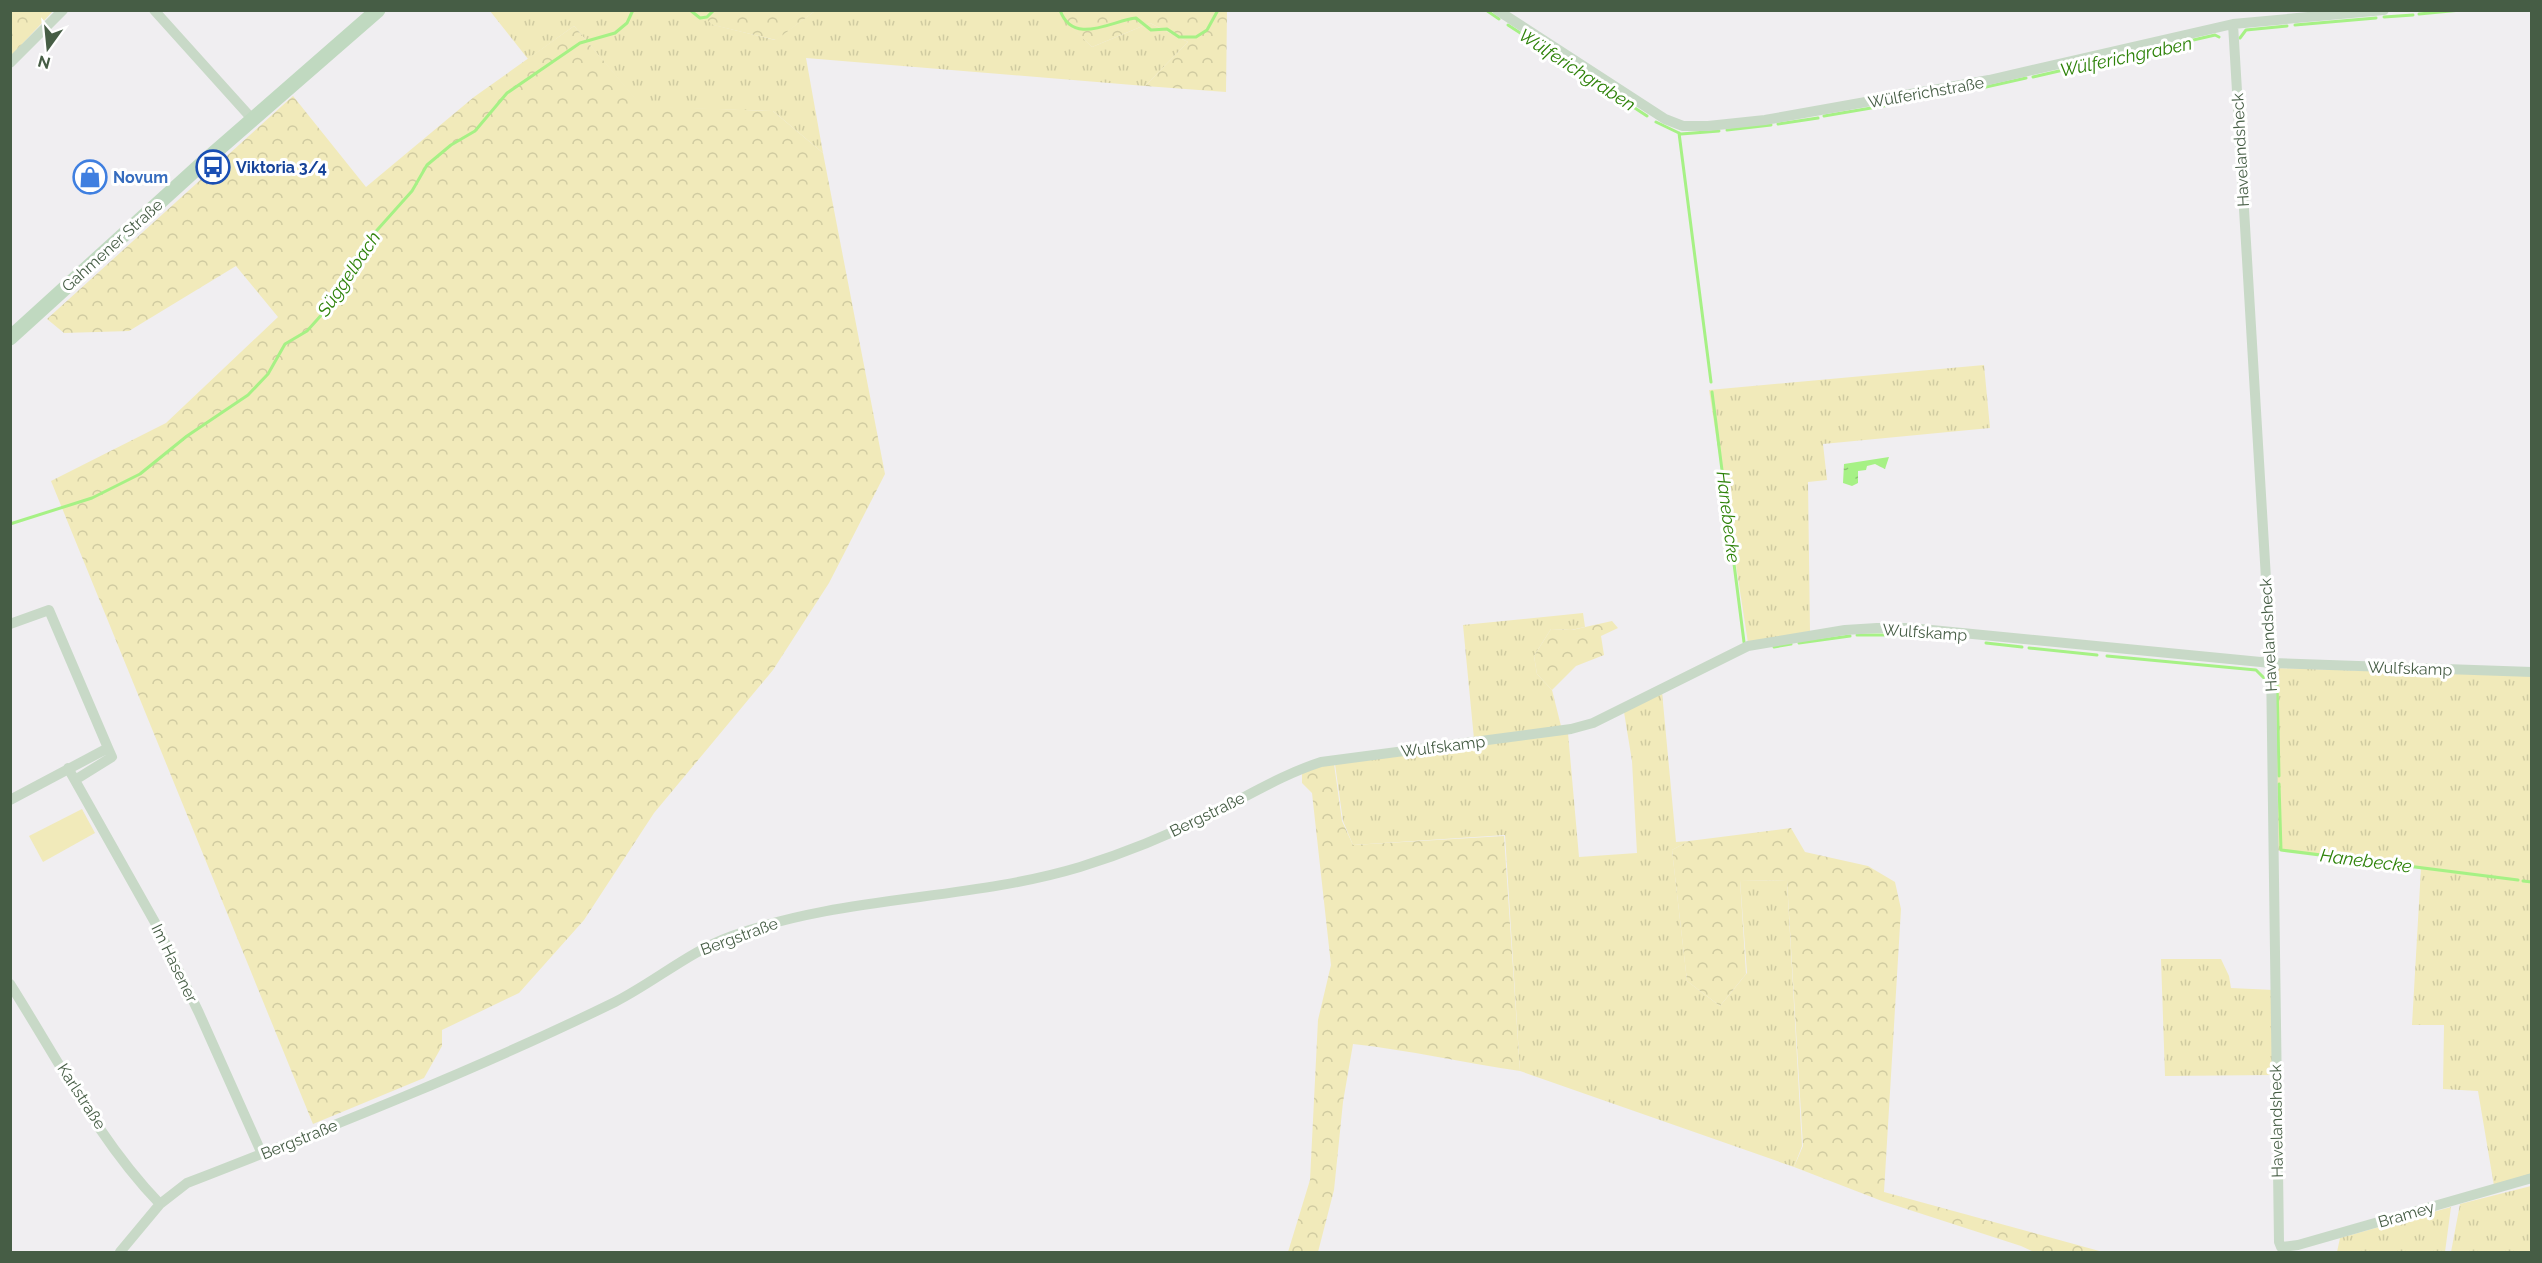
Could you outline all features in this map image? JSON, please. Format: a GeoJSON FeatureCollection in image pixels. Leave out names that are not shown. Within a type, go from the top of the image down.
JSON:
{"type":"FeatureCollection","features":[{"type":"Feature","properties":{"kind":"main road","name":"Gahmener Straße"},"geometry":{"type":"LineString","coordinates":[[10,338],[378,10]]}},
{"type":"Feature","properties":{"kind":"street"},"geometry":{"type":"LineString","coordinates":[[10,63],[63,10]]}},
{"type":"Feature","properties":{"kind":"street"},"geometry":{"type":"LineString","coordinates":[[153,10],[253,120]]}},
{"type":"Feature","properties":{"kind":"street","name":"Wülferichstraße"},"geometry":{"type":"LineString","coordinates":[[1497,10],[1665,119],[1683,126],[1708,126],[1765,120],[1979,82],[2233,24],[2384,10]]}},
{"type":"Feature","properties":{"kind":"street","name":"Havelandsheck"},"geometry":{"type":"LineString","coordinates":[[2233,24],[2271,663],[2277,1226],[2281,1247]]}},
{"type":"Feature","properties":{"kind":"street"},"geometry":{"type":"LineString","coordinates":[[10,624],[49,610],[112,757],[75,780]]}},
{"type":"Feature","properties":{"kind":"street","name":"Wulfskamp"},"geometry":{"type":"LineString","coordinates":[[1340,759],[1571,729],[1593,723],[1748,646],[1845,630],[1911,628],[2271,663],[2532,672]]}},
{"type":"Feature","properties":{"kind":"street"},"geometry":{"type":"LineString","coordinates":[[10,800],[108,748]]}},
{"type":"Feature","properties":{"kind":"street","name":"Bergstraße"},"geometry":{"type":"LineString","coordinates":[[120,1252],[160,1204],[187,1184],[441,1082],[618,1000],[698,950],[732,936],[794,916],[1011,884],[1081,867],[1179,829],[1287,773],[1321,762],[1340,759]]}},
{"type":"Feature","properties":{"kind":"street","name":"Im Hasener"},"geometry":{"type":"LineString","coordinates":[[68,768],[157,926],[200,1013],[262,1154]]}},
{"type":"Feature","properties":{"kind":"street","name":"Karlstraße"},"geometry":{"type":"LineString","coordinates":[[10,984],[92,1114],[139,1183],[160,1204]]}},
{"type":"Feature","properties":{"kind":"street","name":"Bramey"},"geometry":{"type":"LineString","coordinates":[[2281,1247],[2298,1245],[2532,1178]]}},
{"type":"Feature","properties":{"kind":"green space"},"geometry":{"type":"Polygon","coordinates":[[[1054,10],[1092,47],[1150,23],[1188,42],[1145,86],[806,58],[823,153],[773,111],[642,107],[574,26],[528,59],[490,11],[697,11],[714,25],[775,40],[815,11],[1054,10]]]}},
{"type":"Feature","properties":{"kind":"green space"},"geometry":{"type":"Polygon","coordinates":[[[11,11],[53,11],[11,56],[11,11]]]}},
{"type":"Feature","properties":{"kind":"green space"},"geometry":{"type":"Polygon","coordinates":[[[697,11],[815,11],[776,40],[713,25],[697,11]]]}},
{"type":"Feature","properties":{"kind":"green space"},"geometry":{"type":"Polygon","coordinates":[[[1054,11],[1227,11],[1226,92],[1145,86],[1188,42],[1150,23],[1092,47],[1054,11]]]}},
{"type":"Feature","properties":{"kind":"green space"},"geometry":{"type":"Polygon","coordinates":[[[574,26],[642,106],[773,111],[823,153],[885,474],[829,583],[773,670],[654,813],[584,920],[519,993],[442,1030],[442,1046],[424,1078],[313,1124],[51,481],[166,423],[278,317],[236,266],[129,331],[64,333],[47,319],[293,96],[366,187],[474,97],[574,26]]]}},
{"type":"Feature","properties":{"kind":"green space"},"geometry":{"type":"Polygon","coordinates":[[[1984,365],[1990,428],[1823,444],[1827,480],[1808,482],[1810,631],[1748,643],[1709,390],[1984,365]]]}},
{"type":"Feature","properties":{"kind":"green space"},"geometry":{"type":"Polygon","coordinates":[[[1583,613],[1585,627],[1571,630],[1551,629],[1534,656],[1537,674],[1552,690],[1561,726],[1474,739],[1463,625],[1583,613]]]}},
{"type":"Feature","properties":{"kind":"green space"},"geometry":{"type":"Polygon","coordinates":[[[1612,621],[1618,628],[1601,636],[1604,655],[1576,666],[1552,690],[1537,674],[1534,656],[1551,629],[1572,630],[1612,621]]]}},
{"type":"Feature","properties":{"kind":"green space"},"geometry":{"type":"Polygon","coordinates":[[[2274,668],[2531,676],[2531,1176],[2494,1186],[2478,1091],[2443,1089],[2444,1025],[2412,1025],[2421,868],[2273,850],[2274,668]]]}},
{"type":"Feature","properties":{"kind":"green space"},"geometry":{"type":"Polygon","coordinates":[[[1662,692],[1676,842],[1689,841],[1672,850],[1687,981],[1720,1006],[1747,973],[1740,880],[1787,881],[1802,1146],[1794,1167],[1520,1071],[1505,835],[1353,845],[1343,821],[1335,764],[1568,733],[1579,857],[1637,853],[1632,761],[1624,712],[1662,692]]]}},
{"type":"Feature","properties":{"kind":"green space"},"geometry":{"type":"Polygon","coordinates":[[[1334,764],[1342,821],[1353,845],[1504,836],[1520,1071],[1353,1044],[1343,1102],[1334,1190],[1318,1252],[1288,1252],[1310,1180],[1318,1020],[1331,965],[1312,793],[1302,783],[1302,770],[1334,764]]]}},
{"type":"Feature","properties":{"kind":"green space"},"geometry":{"type":"Polygon","coordinates":[[[82,809],[95,833],[43,862],[29,836],[82,809]]]}},
{"type":"Feature","properties":{"kind":"green space"},"geometry":{"type":"Polygon","coordinates":[[[1791,828],[1805,852],[1868,866],[1895,882],[1901,909],[1884,1192],[2103,1252],[2034,1252],[1882,1201],[1794,1167],[1803,1146],[1787,881],[1740,880],[1746,974],[1720,1006],[1687,981],[1672,850],[1689,841],[1791,828]]]}},
{"type":"Feature","properties":{"kind":"green space"},"geometry":{"type":"Polygon","coordinates":[[[2161,959],[2221,959],[2229,976],[2231,988],[2274,990],[2274,1075],[2165,1076],[2161,959]]]}},
{"type":"Feature","properties":{"kind":"green space"},"geometry":{"type":"Polygon","coordinates":[[[2531,1186],[2531,1252],[2451,1252],[2460,1204],[2531,1186]]]}},
{"type":"Feature","properties":{"kind":"green space"},"geometry":{"type":"Polygon","coordinates":[[[2451,1207],[2445,1252],[2337,1252],[2340,1238],[2451,1207]]]}},
{"type":"Feature","properties":{"kind":"water"},"geometry":{"type":"Polygon","coordinates":[[[1889,457],[1885,469],[1875,464],[1867,466],[1866,470],[1858,471],[1858,483],[1852,486],[1843,483],[1844,464],[1889,457]]]}},
{"type":"Feature","properties":{"kind":"waterway","name":"Süggelbach"},"geometry":{"type":"LineString","coordinates":[[10,524],[92,498],[140,474],[187,436],[248,395],[268,374],[285,344],[307,331],[325,311],[362,247],[412,191],[427,165],[451,145],[475,131],[507,93],[580,43],[615,33],[627,23],[633,10]]}},
{"type":"Feature","properties":{"kind":"waterway","name":"Süggelbach"},"geometry":{"type":"LineString","coordinates":[[690,10],[700,18],[707,17],[714,10]]}},
{"type":"Feature","properties":{"kind":"waterway","name":"Wülferichgraben"},"geometry":{"type":"LineString","coordinates":[[1060,10],[1066,21],[1074,27],[1094,29],[1136,18],[1151,30],[1167,29],[1179,37],[1196,37],[1207,30],[1218,10]]}},
{"type":"Feature","properties":{"kind":"waterway","name":"Wülferichgraben"},"geometry":{"type":"LineString","coordinates":[[1486,10],[1499,19]]}},
{"type":"Feature","properties":{"kind":"waterway","name":"Wülferichgraben"},"geometry":{"type":"LineString","coordinates":[[2419,14],[2461,10]]}},
{"type":"Feature","properties":{"kind":"waterway","name":"Wülferichgraben"},"geometry":{"type":"LineString","coordinates":[[2384,17],[2413,15]]}},
{"type":"Feature","properties":{"kind":"waterway","name":"Wülferichgraben"},"geometry":{"type":"LineString","coordinates":[[2295,25],[2376,18]]}},
{"type":"Feature","properties":{"kind":"waterway","name":"Wülferichgraben"},"geometry":{"type":"LineString","coordinates":[[1508,25],[1647,116]]}},
{"type":"Feature","properties":{"kind":"waterway","name":"Wülferichgraben"},"geometry":{"type":"LineString","coordinates":[[2240,38],[2246,30],[2287,26]]}},
{"type":"Feature","properties":{"kind":"waterway","name":"Wülferichgraben"},"geometry":{"type":"LineString","coordinates":[[2033,77],[2215,35],[2219,37]]}},
{"type":"Feature","properties":{"kind":"waterway","name":"Wülferichgraben"},"geometry":{"type":"LineString","coordinates":[[1977,89],[2026,78]]}},
{"type":"Feature","properties":{"kind":"waterway","name":"Wülferichgraben"},"geometry":{"type":"LineString","coordinates":[[1883,106],[1972,90]]}},
{"type":"Feature","properties":{"kind":"waterway","name":"Wülferichgraben"},"geometry":{"type":"LineString","coordinates":[[1824,116],[1877,107]]}},
{"type":"Feature","properties":{"kind":"waterway","name":"Wülferichgraben"},"geometry":{"type":"LineString","coordinates":[[1778,124],[1818,118]]}},
{"type":"Feature","properties":{"kind":"waterway","name":"Wülferichgraben"},"geometry":{"type":"LineString","coordinates":[[1656,122],[1681,134],[1719,131]]}},
{"type":"Feature","properties":{"kind":"waterway","name":"Wülferichgraben"},"geometry":{"type":"LineString","coordinates":[[1727,130],[1771,125]]}},
{"type":"Feature","properties":{"kind":"waterway","name":"Hanebecke"},"geometry":{"type":"LineString","coordinates":[[1679,133],[1711,382]]}},
{"type":"Feature","properties":{"kind":"waterway","name":"Hanebecke"},"geometry":{"type":"LineString","coordinates":[[1712,392],[1744,642]]}},
{"type":"Feature","properties":{"kind":"waterway","name":"Hanebecke"},"geometry":{"type":"LineString","coordinates":[[1857,635],[1898,635]]}},
{"type":"Feature","properties":{"kind":"waterway","name":"Hanebecke"},"geometry":{"type":"LineString","coordinates":[[1906,635],[1938,638]]}},
{"type":"Feature","properties":{"kind":"waterway","name":"Hanebecke"},"geometry":{"type":"LineString","coordinates":[[1799,643],[1850,636]]}},
{"type":"Feature","properties":{"kind":"waterway","name":"Hanebecke"},"geometry":{"type":"LineString","coordinates":[[1986,643],[2022,647]]}},
{"type":"Feature","properties":{"kind":"waterway","name":"Hanebecke"},"geometry":{"type":"LineString","coordinates":[[1774,647],[1791,644]]}},
{"type":"Feature","properties":{"kind":"waterway","name":"Hanebecke"},"geometry":{"type":"LineString","coordinates":[[2029,648],[2097,655]]}},
{"type":"Feature","properties":{"kind":"waterway","name":"Hanebecke"},"geometry":{"type":"LineString","coordinates":[[2107,656],[2256,670],[2266,680]]}},
{"type":"Feature","properties":{"kind":"waterway","name":"Hanebecke"},"geometry":{"type":"LineString","coordinates":[[2277,680],[2279,776]]}},
{"type":"Feature","properties":{"kind":"waterway","name":"Hanebecke"},"geometry":{"type":"LineString","coordinates":[[2279,784],[2281,850],[2518,880]]}},
{"type":"Feature","properties":{"kind":"waterway","name":"Hanebecke"},"geometry":{"type":"LineString","coordinates":[[2523,881],[2532,882]]}},
{"type":"Feature","properties":{"kind":"place","name":"Viktoria 3/4"},"geometry":{"type":"Point","coordinates":[213,167]}},
{"type":"Feature","properties":{"kind":"place","name":"Novum"},"geometry":{"type":"Point","coordinates":[90,177]}}]}
